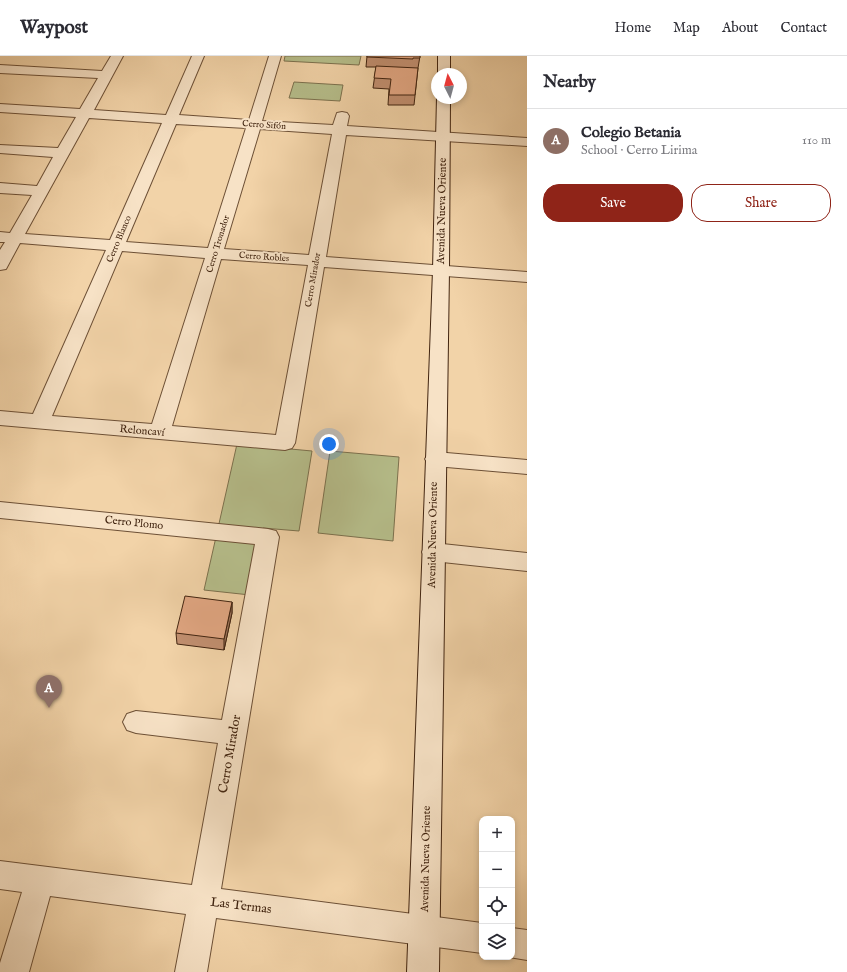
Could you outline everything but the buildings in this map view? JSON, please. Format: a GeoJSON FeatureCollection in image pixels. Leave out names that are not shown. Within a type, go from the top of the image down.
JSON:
{"type":"FeatureCollection","features":[{"type":"Feature","properties":{"kind":"street"},"geometry":{"type":"LineString","coordinates":[[0,265],[8,238],[41,191],[116,56]]}},
{"type":"Feature","properties":{"kind":"street","name":"Cerro Blanco"},"geometry":{"type":"LineString","coordinates":[[40,421],[198,56]]}},
{"type":"Feature","properties":{"kind":"street","name":"Cerro Tronador"},"geometry":{"type":"LineString","coordinates":[[160,432],[276,56]]}},
{"type":"Feature","properties":{"kind":"street"},"geometry":{"type":"LineString","coordinates":[[444,56],[444,68]]}},
{"type":"Feature","properties":{"kind":"street"},"geometry":{"type":"LineString","coordinates":[[0,69],[33,66],[106,75]]}},
{"type":"Feature","properties":{"kind":"street","name":"Avenida Nueva Oriente"},"geometry":{"type":"LineString","coordinates":[[424,972],[435,459],[441,270],[443,104]]}},
{"type":"Feature","properties":{"kind":"street","name":"Cerro Sifón"},"geometry":{"type":"LineString","coordinates":[[0,108],[254,124],[341,123],[443,137],[527,142]]}},
{"type":"Feature","properties":{"kind":"street","name":"Cerro Mirador"},"geometry":{"type":"LineString","coordinates":[[285,443],[341,123]]}},
{"type":"Feature","properties":{"kind":"street"},"geometry":{"type":"LineString","coordinates":[[0,149],[63,153]]}},
{"type":"Feature","properties":{"kind":"street"},"geometry":{"type":"LineString","coordinates":[[0,188],[41,191]]}},
{"type":"Feature","properties":{"kind":"street","name":"Cerro Robles"},"geometry":{"type":"LineString","coordinates":[[8,238],[527,277]]}},
{"type":"Feature","properties":{"kind":"street","name":"Reloncaví"},"geometry":{"type":"LineString","coordinates":[[0,418],[285,443]]}},
{"type":"Feature","properties":{"kind":"street"},"geometry":{"type":"LineString","coordinates":[[435,459],[527,467]]}},
{"type":"Feature","properties":{"kind":"street","name":"Cerro Plomo"},"geometry":{"type":"LineString","coordinates":[[0,510],[268,537]]}},
{"type":"Feature","properties":{"kind":"street","name":"Cerro Mirador"},"geometry":{"type":"LineString","coordinates":[[191,972],[268,537]]}},
{"type":"Feature","properties":{"kind":"street"},"geometry":{"type":"LineString","coordinates":[[433,552],[527,562]]}},
{"type":"Feature","properties":{"kind":"street"},"geometry":{"type":"LineString","coordinates":[[136,722],[234,733]]}},
{"type":"Feature","properties":{"kind":"street","name":"Las Termas"},"geometry":{"type":"LineString","coordinates":[[0,875],[479,938]]}},
{"type":"Feature","properties":{"kind":"street"},"geometry":{"type":"LineString","coordinates":[[13,972],[40,881]]}},
{"type":"Feature","properties":{"kind":"street"},"geometry":{"type":"LineString","coordinates":[[515,943],[527,945]]}},
{"type":"Feature","properties":{"kind":"green space"},"geometry":{"type":"Polygon","coordinates":[[[285,56],[361,56],[359,65],[284,61],[285,56]]]}},
{"type":"Feature","properties":{"kind":"green space"},"geometry":{"type":"Polygon","coordinates":[[[294,82],[343,85],[340,101],[289,98],[294,82]]]}},
{"type":"Feature","properties":{"kind":"green space"},"geometry":{"type":"Polygon","coordinates":[[[237,444],[312,451],[299,531],[263,528],[250,595],[204,590],[237,444]]]}},
{"type":"Feature","properties":{"kind":"green space"},"geometry":{"type":"Polygon","coordinates":[[[330,451],[399,457],[393,541],[318,533],[330,451]]]}},
{"type":"Feature","properties":{"kind":"place","name":"Colegio Betania"},"geometry":{"type":"Point","coordinates":[49,708]}}]}
